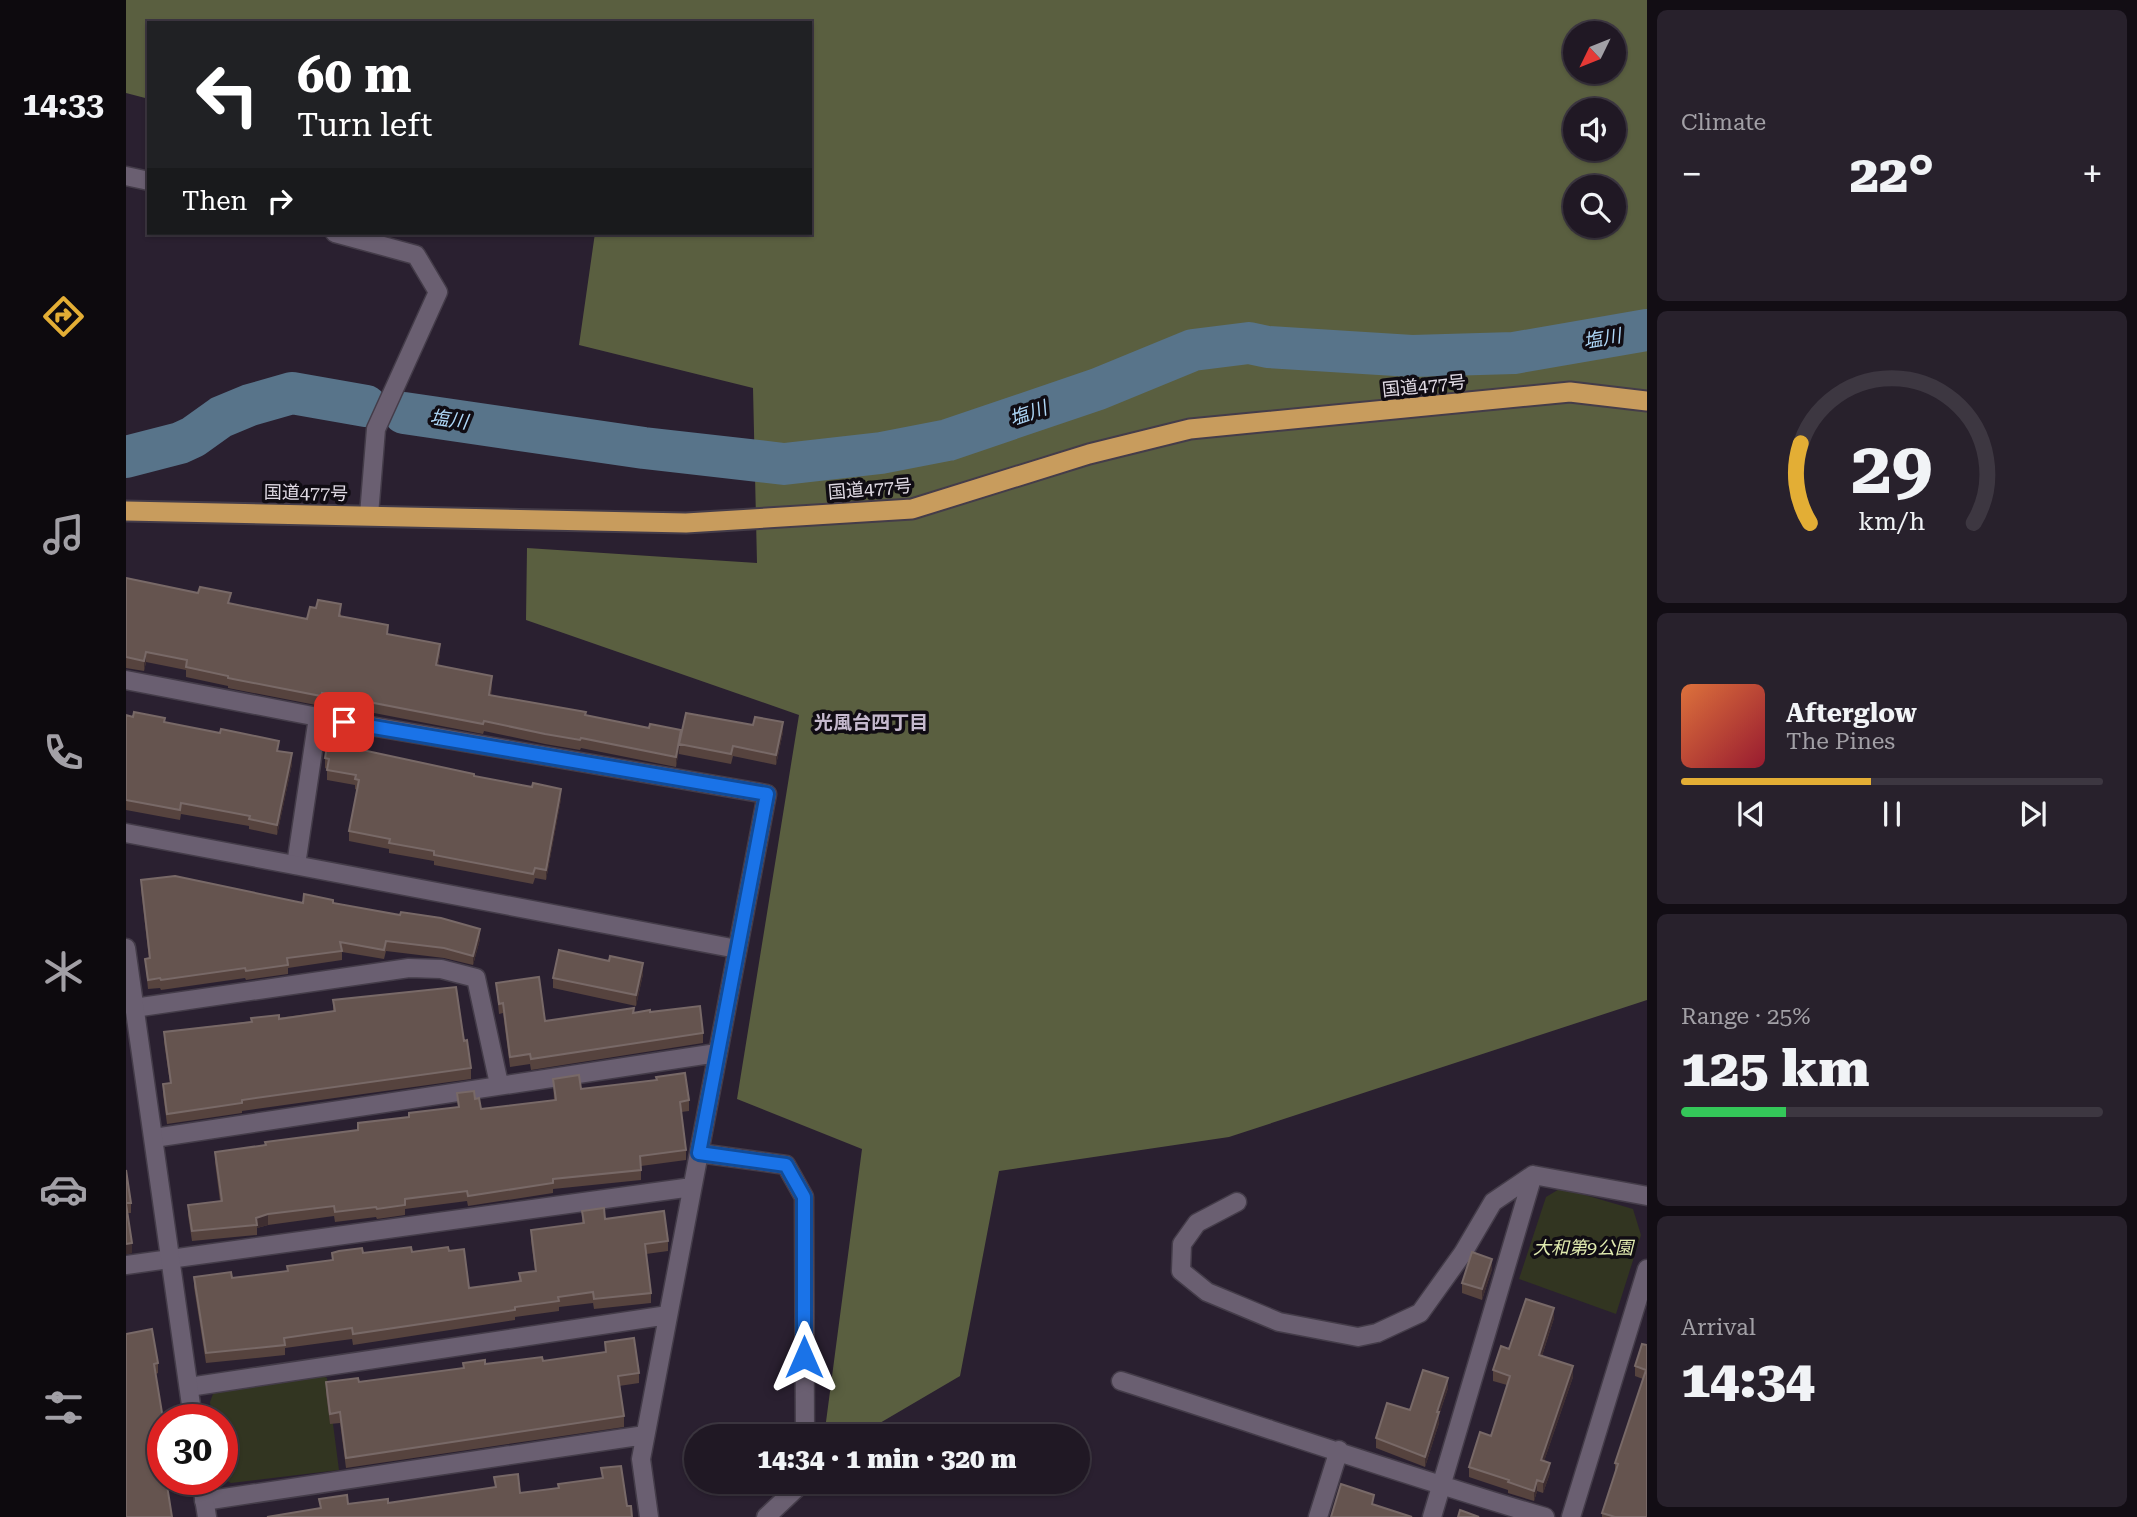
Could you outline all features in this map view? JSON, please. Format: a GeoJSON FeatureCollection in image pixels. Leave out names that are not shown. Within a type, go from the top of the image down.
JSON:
{"type":"FeatureCollection","features":[{"type":"Feature","properties":{"kind":"highway","name":"国道477号"},"geometry":{"type":"LineString","coordinates":[[126,511],[686,523],[912,509],[1089,454],[1190,429],[1570,392],[1647,401]]}},
{"type":"Feature","properties":{"kind":"street"},"geometry":{"type":"LineString","coordinates":[[126,176],[147,181]]}},
{"type":"Feature","properties":{"kind":"street"},"geometry":{"type":"LineString","coordinates":[[342,235],[416,255],[438,292],[376,429],[369,515]]}},
{"type":"Feature","properties":{"kind":"street"},"geometry":{"type":"LineString","coordinates":[[126,680],[318,717],[767,794],[641,1459],[649,1517]]}},
{"type":"Feature","properties":{"kind":"street"},"geometry":{"type":"LineString","coordinates":[[296,865],[318,717]]}},
{"type":"Feature","properties":{"kind":"street"},"geometry":{"type":"LineString","coordinates":[[126,833],[737,949]]}},
{"type":"Feature","properties":{"kind":"street"},"geometry":{"type":"LineString","coordinates":[[126,948],[130,1008],[154,1138],[191,1404]]}},
{"type":"Feature","properties":{"kind":"street"},"geometry":{"type":"LineString","coordinates":[[130,1008],[409,968],[441,969],[476,978],[499,1084]]}},
{"type":"Feature","properties":{"kind":"street"},"geometry":{"type":"LineString","coordinates":[[154,1138],[717,1053]]}},
{"type":"Feature","properties":{"kind":"street"},"geometry":{"type":"LineString","coordinates":[[699,1153],[786,1165],[804,1197],[805,1424]]}},
{"type":"Feature","properties":{"kind":"street"},"geometry":{"type":"LineString","coordinates":[[1237,1202],[1197,1223],[1182,1244],[1181,1271],[1207,1292],[1279,1322],[1357,1337],[1377,1333],[1420,1313],[1463,1252],[1493,1202],[1533,1175],[1647,1196]]}},
{"type":"Feature","properties":{"kind":"street"},"geometry":{"type":"LineString","coordinates":[[1432,1517],[1533,1175]]}},
{"type":"Feature","properties":{"kind":"street"},"geometry":{"type":"LineString","coordinates":[[126,1265],[692,1187]]}},
{"type":"Feature","properties":{"kind":"street"},"geometry":{"type":"LineString","coordinates":[[1571,1517],[1647,1269]]}},
{"type":"Feature","properties":{"kind":"street"},"geometry":{"type":"LineString","coordinates":[[189,1387],[668,1315]]}},
{"type":"Feature","properties":{"kind":"street"},"geometry":{"type":"LineString","coordinates":[[1121,1381],[1545,1517]]}},
{"type":"Feature","properties":{"kind":"street"},"geometry":{"type":"LineString","coordinates":[[206,1509],[645,1435]]}},
{"type":"Feature","properties":{"kind":"street"},"geometry":{"type":"LineString","coordinates":[[1318,1517],[1339,1450]]}},
{"type":"Feature","properties":{"kind":"street"},"geometry":{"type":"LineString","coordinates":[[766,1517],[790,1494]]}},
{"type":"Feature","properties":{"kind":"green space"},"geometry":{"type":"Polygon","coordinates":[[[126,0],[1647,0],[1647,1000],[1229,1137],[999,1171],[960,1376],[878,1424],[826,1424],[862,1149],[737,1099],[799,715],[526,620],[527,548],[757,563],[753,388],[579,345],[595,235],[812,235],[812,21],[147,21],[147,98],[126,93],[126,0]]]}},
{"type":"Feature","properties":{"kind":"green space","name":"大和第9公園"},"geometry":{"type":"Polygon","coordinates":[[[1561,1188],[1633,1209],[1641,1235],[1616,1314],[1519,1279],[1546,1197],[1561,1188]]]}},
{"type":"Feature","properties":{"kind":"green space"},"geometry":{"type":"Polygon","coordinates":[[[319,1374],[327,1378],[339,1470],[238,1482],[238,1404],[210,1404],[214,1391],[319,1374]]]}},
{"type":"Feature","properties":{"kind":"building"},"geometry":{"type":"Polygon","coordinates":[[[126,578],[198,593],[200,587],[231,593],[228,603],[307,619],[310,607],[316,608],[318,600],[341,604],[339,616],[388,625],[387,634],[440,644],[436,665],[492,676],[489,695],[586,712],[585,715],[649,728],[650,724],[681,730],[676,757],[581,738],[545,734],[484,721],[483,724],[233,679],[186,667],[187,660],[146,652],[144,661],[126,657],[126,578]]]}},
{"type":"Feature","properties":{"kind":"building"},"geometry":{"type":"Polygon","coordinates":[[[134,712],[165,718],[164,722],[220,733],[221,729],[279,741],[277,751],[292,753],[277,825],[249,819],[250,816],[181,803],[180,810],[126,800],[126,715],[133,717],[134,712]]]}},
{"type":"Feature","properties":{"kind":"building"},"geometry":{"type":"Polygon","coordinates":[[[686,713],[753,725],[755,717],[783,722],[776,755],[733,746],[731,754],[679,744],[686,713]]]}},
{"type":"Feature","properties":{"kind":"building"},"geometry":{"type":"Polygon","coordinates":[[[328,740],[354,743],[353,748],[474,776],[532,787],[533,783],[561,789],[546,870],[535,868],[533,874],[434,855],[434,851],[389,843],[390,839],[349,831],[359,780],[355,779],[356,775],[327,770],[329,759],[325,758],[328,740]]]}},
{"type":"Feature","properties":{"kind":"building"},"geometry":{"type":"Polygon","coordinates":[[[175,876],[303,903],[304,894],[333,900],[333,903],[400,915],[401,912],[441,918],[480,929],[473,956],[444,948],[386,941],[384,950],[340,942],[342,951],[287,958],[288,965],[148,980],[145,959],[150,958],[141,880],[175,876]]]}},
{"type":"Feature","properties":{"kind":"building"},"geometry":{"type":"Polygon","coordinates":[[[559,950],[609,961],[610,956],[643,963],[636,995],[553,978],[559,950]]]}},
{"type":"Feature","properties":{"kind":"building"},"geometry":{"type":"Polygon","coordinates":[[[539,977],[545,1021],[634,1008],[633,1013],[700,1006],[703,1033],[531,1059],[530,1054],[510,1057],[503,1003],[499,1004],[496,983],[539,977]]]}},
{"type":"Feature","properties":{"kind":"building"},"geometry":{"type":"Polygon","coordinates":[[[456,987],[471,1068],[242,1100],[242,1103],[167,1114],[163,1084],[171,1083],[164,1032],[252,1022],[251,1018],[279,1015],[279,1019],[335,1011],[333,1000],[456,987]]]}},
{"type":"Feature","properties":{"kind":"building"},"geometry":{"type":"Polygon","coordinates":[[[685,1073],[689,1100],[680,1102],[686,1150],[640,1156],[641,1170],[553,1179],[553,1183],[468,1196],[467,1191],[405,1199],[405,1205],[377,1209],[335,1212],[334,1206],[268,1214],[256,1218],[257,1225],[192,1231],[188,1205],[222,1201],[215,1152],[266,1145],[265,1142],[358,1130],[358,1123],[459,1107],[457,1093],[474,1091],[475,1099],[479,1098],[481,1109],[556,1100],[553,1079],[579,1075],[581,1089],[657,1080],[656,1077],[685,1073]]]}},
{"type":"Feature","properties":{"kind":"building"},"geometry":{"type":"Polygon","coordinates":[[[126,1170],[131,1203],[126,1203],[126,1170]]]}},
{"type":"Feature","properties":{"kind":"building"},"geometry":{"type":"Polygon","coordinates":[[[126,1204],[132,1243],[126,1244],[126,1204]]]}},
{"type":"Feature","properties":{"kind":"building"},"geometry":{"type":"Polygon","coordinates":[[[604,1208],[605,1219],[664,1211],[668,1241],[645,1244],[651,1293],[594,1299],[593,1292],[558,1297],[559,1301],[515,1307],[515,1310],[353,1334],[352,1328],[284,1338],[285,1345],[206,1353],[194,1277],[231,1272],[232,1278],[288,1271],[287,1266],[333,1260],[332,1253],[362,1248],[363,1253],[411,1247],[412,1252],[448,1247],[449,1251],[464,1249],[469,1288],[521,1281],[519,1273],[536,1271],[531,1230],[584,1223],[582,1211],[604,1208]]]}},
{"type":"Feature","properties":{"kind":"building"},"geometry":{"type":"Polygon","coordinates":[[[1472,1252],[1492,1259],[1482,1289],[1462,1283],[1472,1252]]]}},
{"type":"Feature","properties":{"kind":"building"},"geometry":{"type":"Polygon","coordinates":[[[1526,1299],[1554,1308],[1539,1355],[1573,1366],[1541,1460],[1550,1463],[1543,1482],[1537,1480],[1534,1491],[1469,1467],[1480,1432],[1491,1436],[1510,1376],[1493,1370],[1501,1346],[1509,1349],[1526,1299]]]}},
{"type":"Feature","properties":{"kind":"building"},"geometry":{"type":"Polygon","coordinates":[[[152,1329],[158,1363],[154,1364],[161,1404],[147,1404],[147,1495],[169,1495],[172,1517],[126,1517],[126,1334],[152,1329]]]}},
{"type":"Feature","properties":{"kind":"building"},"geometry":{"type":"Polygon","coordinates":[[[634,1338],[639,1373],[618,1376],[624,1416],[346,1458],[340,1412],[330,1414],[326,1382],[358,1378],[359,1382],[464,1368],[463,1363],[485,1360],[485,1364],[542,1357],[543,1361],[606,1352],[605,1342],[634,1338]]]}},
{"type":"Feature","properties":{"kind":"building"},"geometry":{"type":"Polygon","coordinates":[[[1642,1344],[1647,1345],[1647,1517],[1615,1517],[1602,1513],[1618,1464],[1615,1463],[1646,1370],[1635,1366],[1642,1344]]]}},
{"type":"Feature","properties":{"kind":"building"},"geometry":{"type":"Polygon","coordinates":[[[1423,1370],[1448,1378],[1425,1457],[1376,1438],[1387,1403],[1410,1410],[1423,1370]]]}},
{"type":"Feature","properties":{"kind":"building"},"geometry":{"type":"Polygon","coordinates":[[[621,1466],[627,1506],[631,1506],[632,1517],[267,1517],[321,1508],[319,1499],[347,1495],[348,1504],[388,1499],[388,1503],[496,1487],[494,1477],[518,1474],[520,1493],[559,1488],[558,1484],[603,1478],[601,1468],[621,1466]]]}},
{"type":"Feature","properties":{"kind":"building"},"geometry":{"type":"Polygon","coordinates":[[[1341,1484],[1374,1495],[1372,1504],[1412,1517],[1331,1517],[1341,1484]]]}},
{"type":"Feature","properties":{"kind":"building"},"geometry":{"type":"Polygon","coordinates":[[[1460,1510],[1479,1517],[1458,1517],[1460,1510]]]}},
{"type":"Feature","properties":{"kind":"waterway","name":"塩川"},"geometry":{"type":"LineString","coordinates":[[404,413],[644,448],[784,464],[881,453],[948,440],[1098,389],[1193,350],[1249,343],[1268,347],[1412,356],[1514,353],[1647,330]]}},
{"type":"Feature","properties":{"kind":"waterway","name":"塩川"},"geometry":{"type":"LineString","coordinates":[[126,457],[180,443],[221,417],[292,393],[366,406]]}},
{"type":"Feature","properties":{"kind":"district","name":"光風台四丁目"},"geometry":{"type":"Point","coordinates":[871,722]}},
{"type":"Feature","properties":{"kind":"route"},"geometry":{"type":"LineString","coordinates":[[344,722],[767,794],[699,1153],[786,1165],[804,1197],[804,1357]]}}]}
